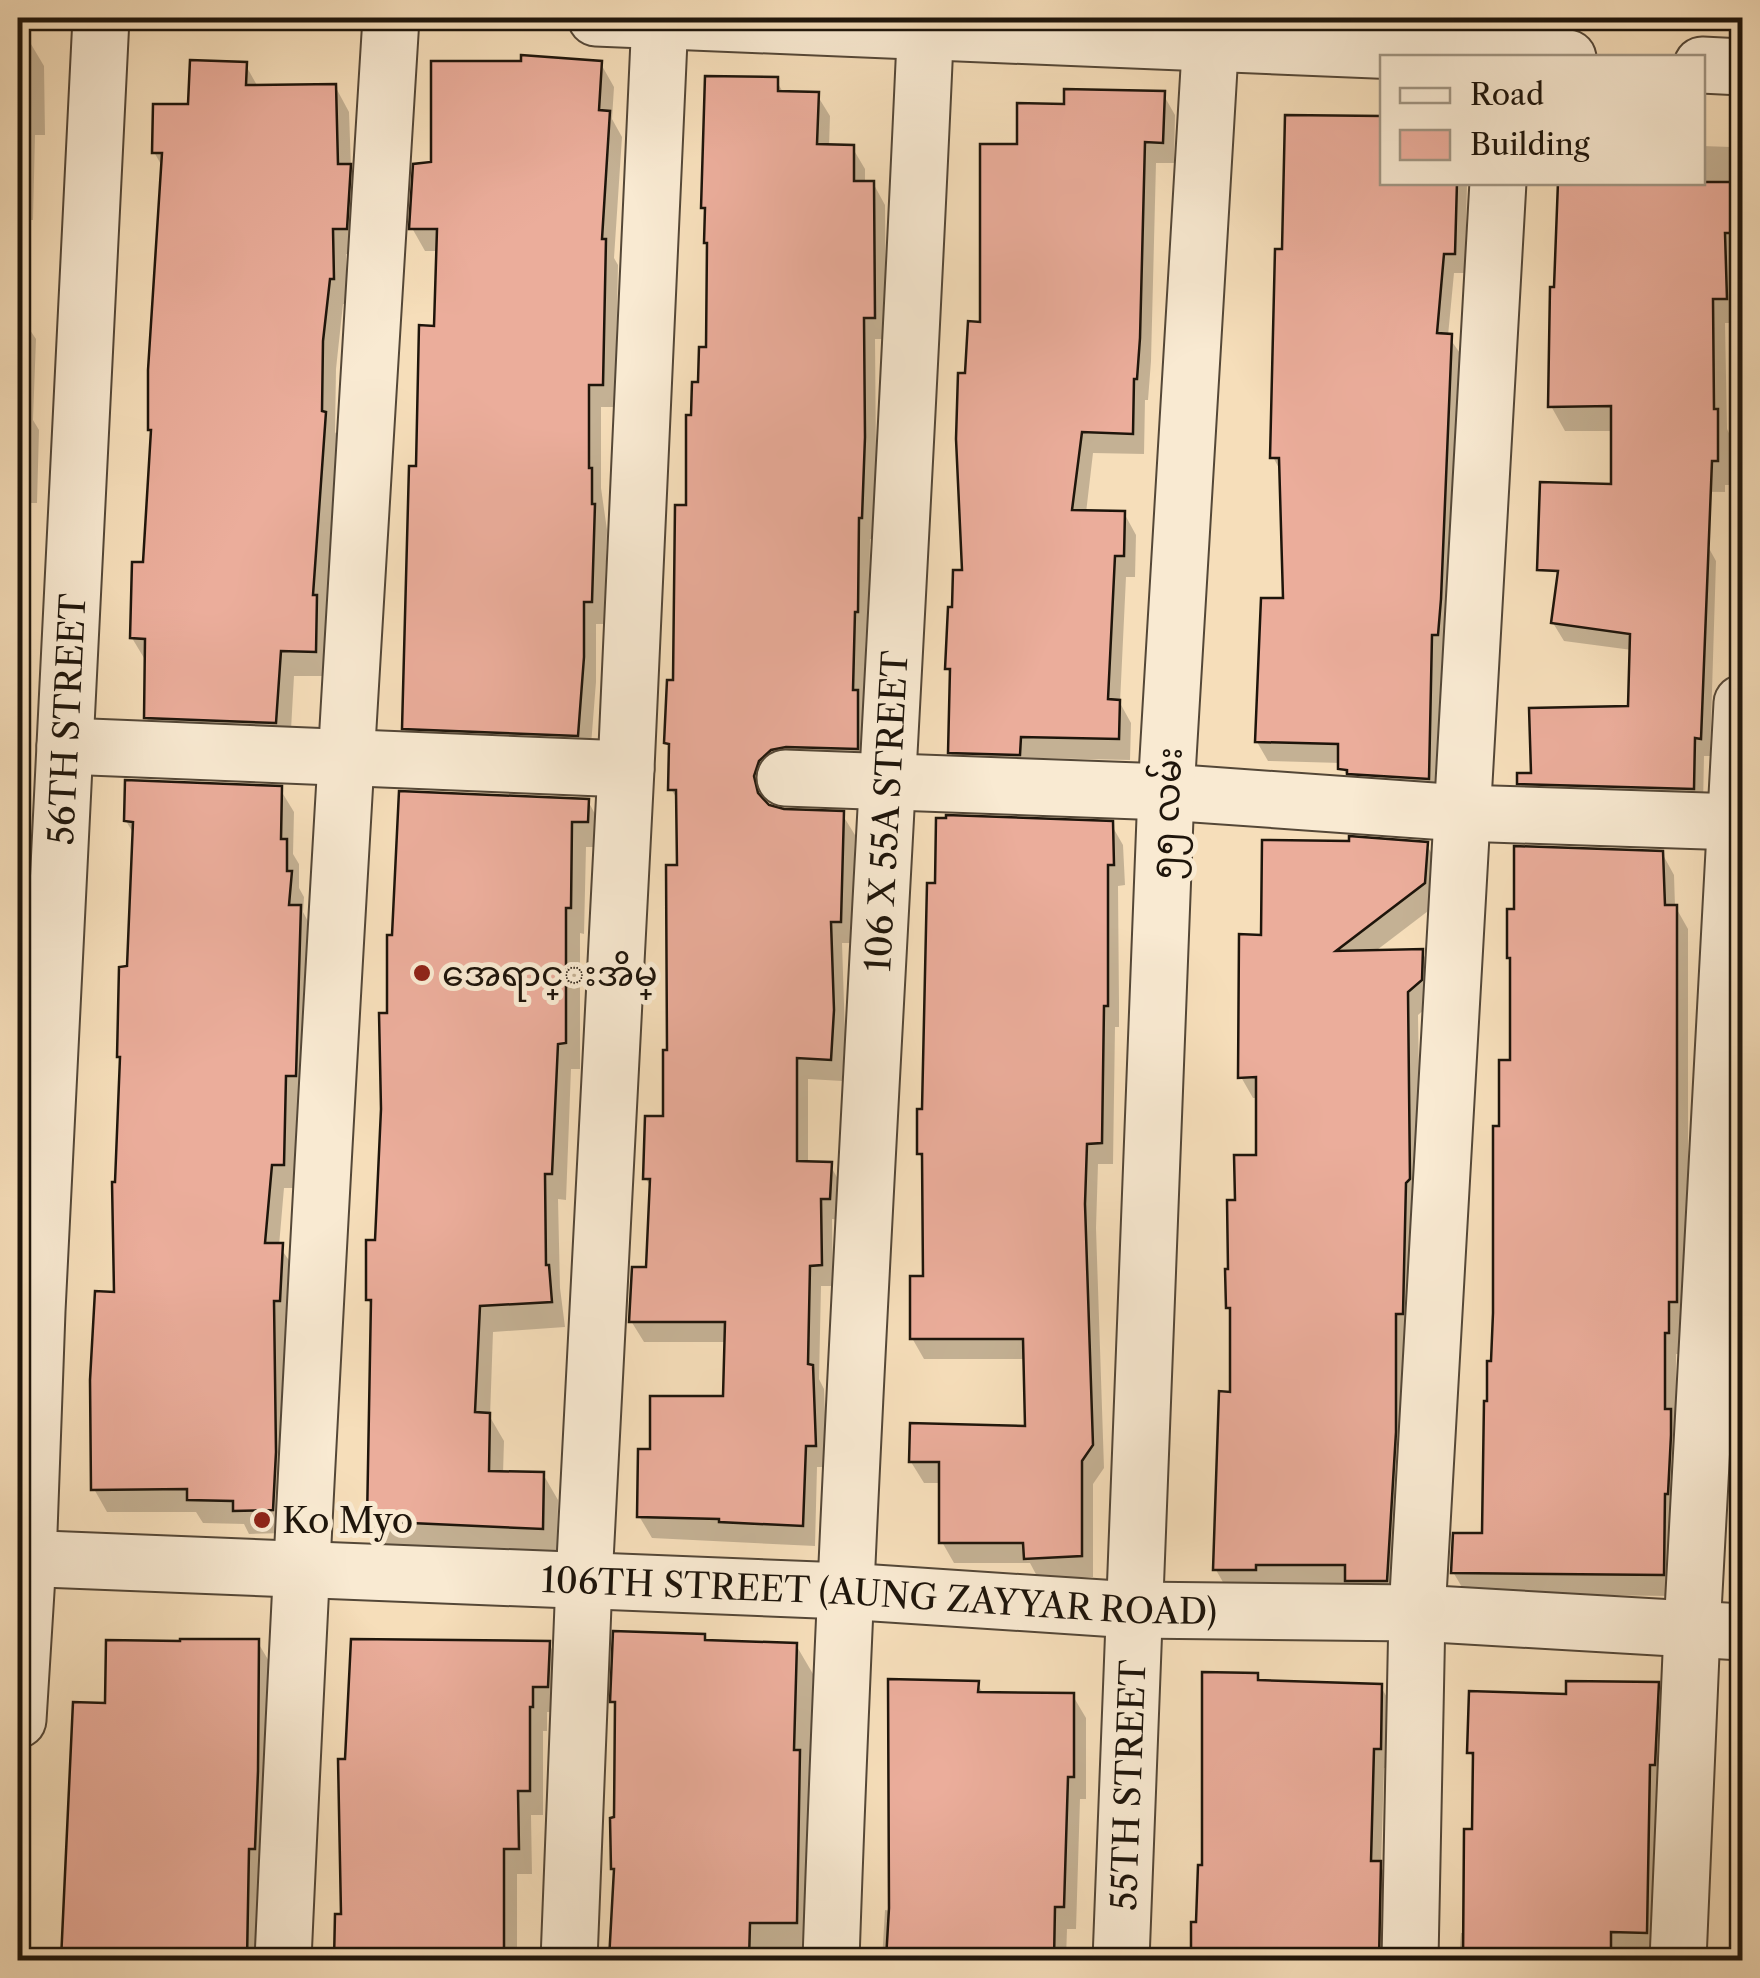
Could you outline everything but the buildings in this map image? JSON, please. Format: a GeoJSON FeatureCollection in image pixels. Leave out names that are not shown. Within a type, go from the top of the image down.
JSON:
{"type":"FeatureCollection","features":[{"type":"Feature","properties":{"kind":"street","name":"56TH STREET"},"geometry":{"type":"LineString","coordinates":[[18,1720],[101,18]]}},
{"type":"Feature","properties":{"kind":"street"},"geometry":{"type":"LineString","coordinates":[[284,1960],[300,1570],[391,18]]}},
{"type":"Feature","properties":{"kind":"street"},"geometry":{"type":"LineString","coordinates":[[596,18],[1212,30],[1505,43],[1555,55]]}},
{"type":"Feature","properties":{"kind":"street"},"geometry":{"type":"LineString","coordinates":[[569,1960],[659,19]]}},
{"type":"Feature","properties":{"kind":"street","name":"106 X 55A STREET"},"geometry":{"type":"LineString","coordinates":[[831,1960],[844,1592],[926,24]]}},
{"type":"Feature","properties":{"kind":"street","name":"၅၅ လမ်း"},"geometry":{"type":"LineString","coordinates":[[1134,1610],[1166,792],[1212,30]]}},
{"type":"Feature","properties":{"kind":"street"},"geometry":{"type":"LineString","coordinates":[[1705,65],[1742,68]]}},
{"type":"Feature","properties":{"kind":"street"},"geometry":{"type":"LineString","coordinates":[[1410,1960],[1417,1614],[1498,185]]}},
{"type":"Feature","properties":{"kind":"street"},"geometry":{"type":"LineString","coordinates":[[1678,1960],[1717,1631],[1742,702]]}},
{"type":"Feature","properties":{"kind":"street"},"geometry":{"type":"LineString","coordinates":[[66,746],[626,768]]}},
{"type":"Feature","properties":{"kind":"street"},"geometry":{"type":"LineString","coordinates":[[784,778],[1166,792],[1461,813],[1738,820]]}},
{"type":"Feature","properties":{"kind":"street","name":"106TH STREET (AUNG ZAYYAR ROAD)"},"geometry":{"type":"LineString","coordinates":[[23,1559],[584,1580],[1134,1610],[1417,1614],[1717,1631]]}},
{"type":"Feature","properties":{"kind":"street","name":"55TH STREET"},"geometry":{"type":"LineString","coordinates":[[1120,1960],[1134,1610]]}},
{"type":"Feature","properties":{"kind":"place","name":"အေရာင္းအိမ္"},"geometry":{"type":"Point","coordinates":[422,973]}},
{"type":"Feature","properties":{"kind":"place","name":"Ko Myo"},"geometry":{"type":"Point","coordinates":[262,1520]}}]}
